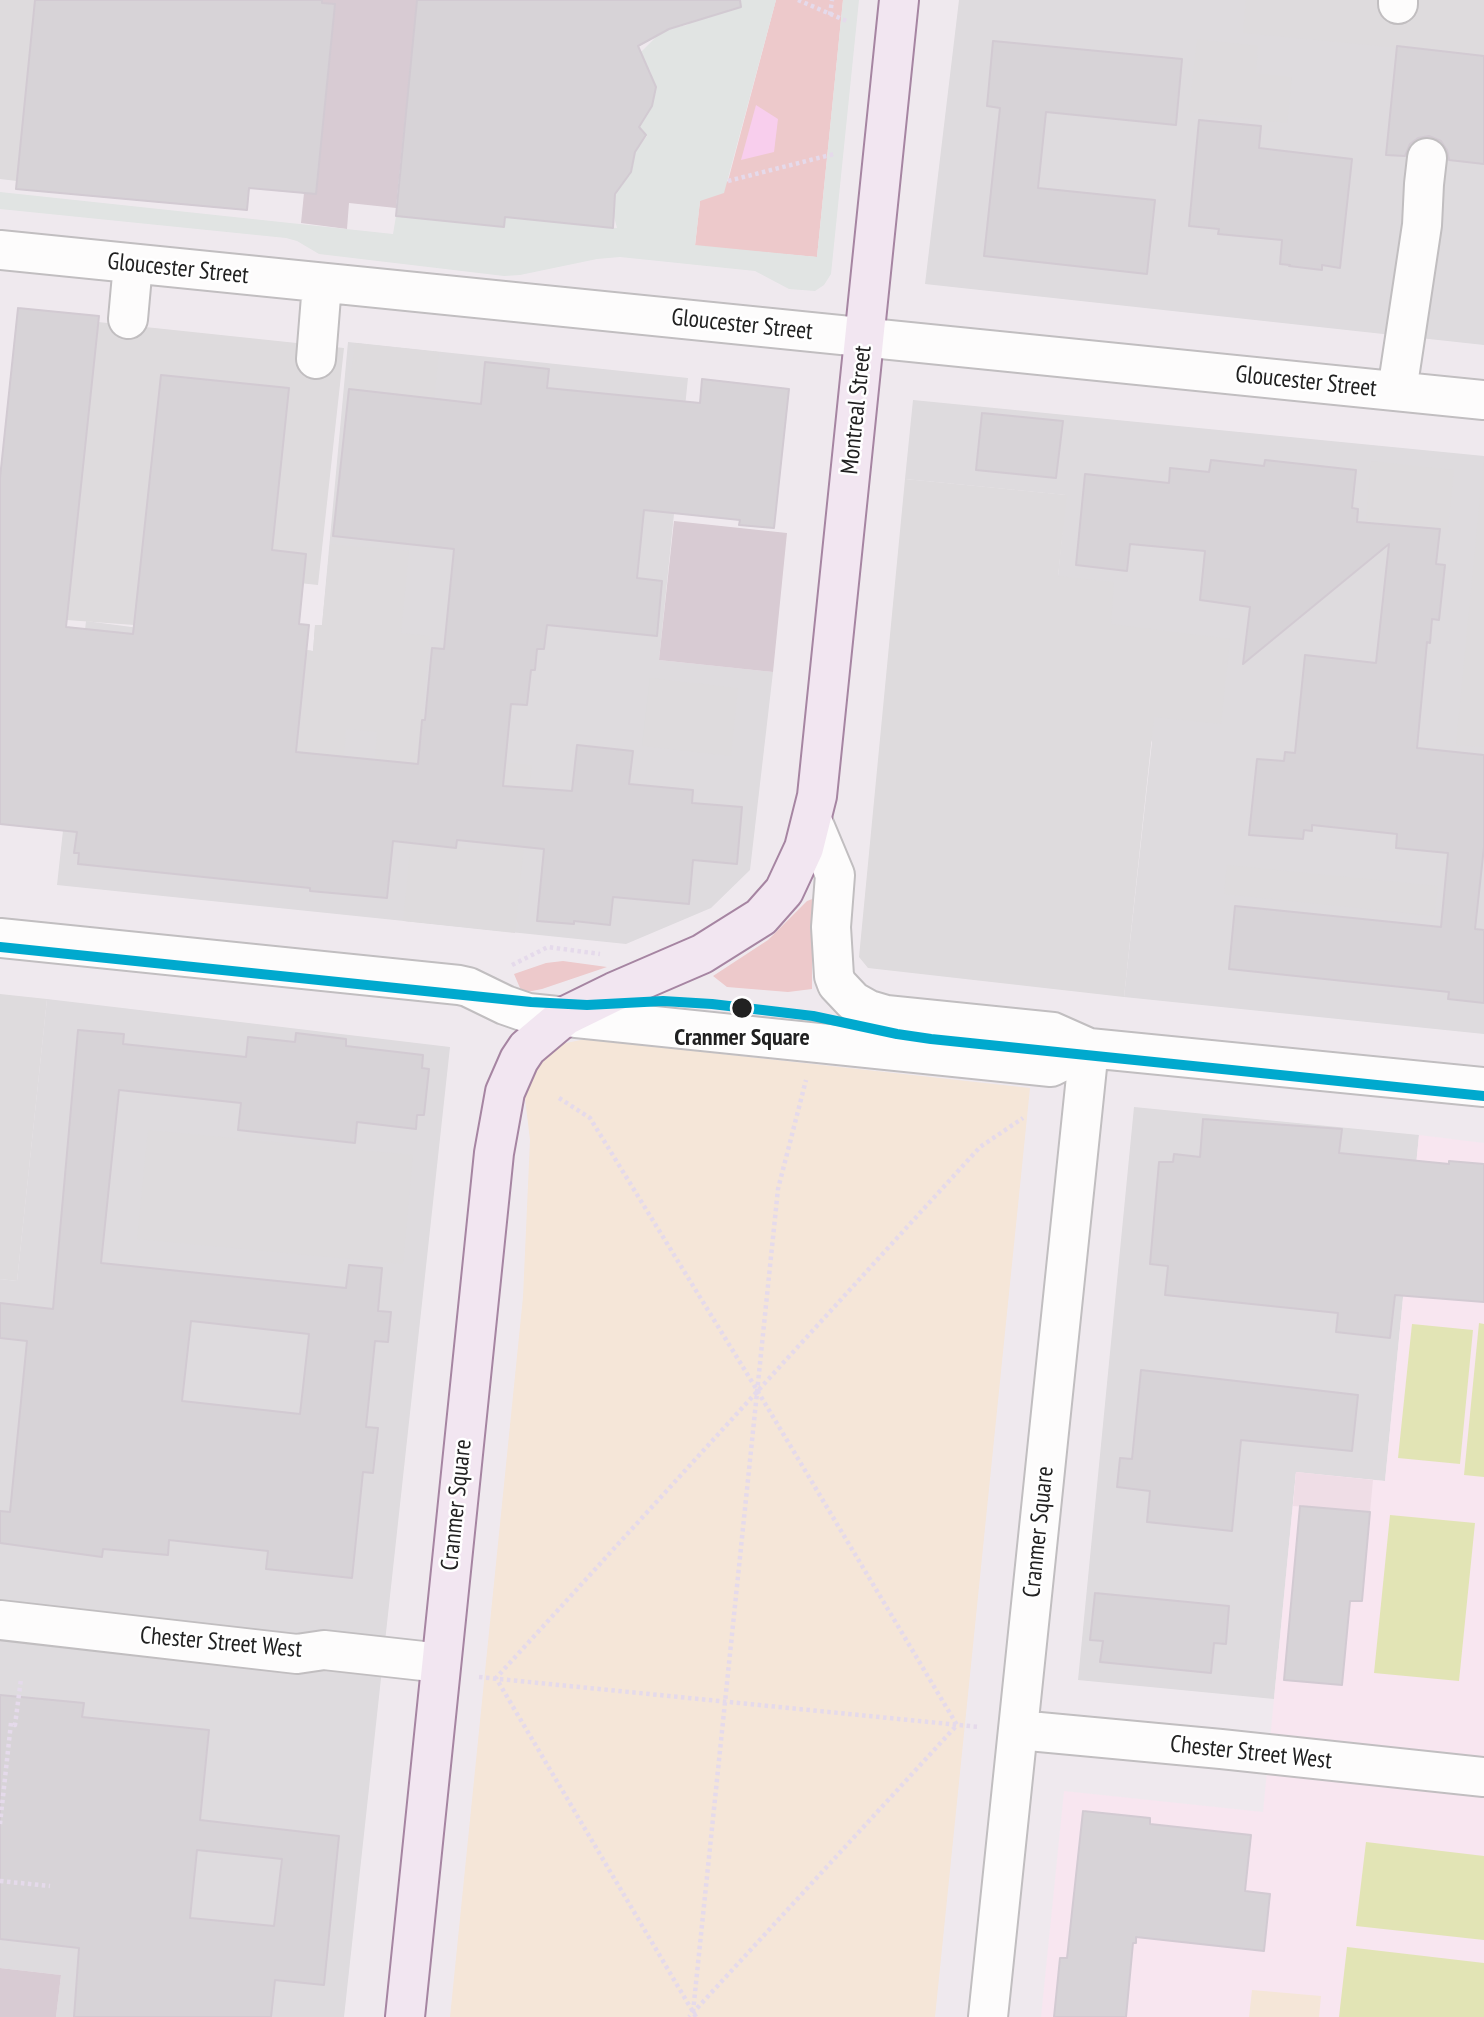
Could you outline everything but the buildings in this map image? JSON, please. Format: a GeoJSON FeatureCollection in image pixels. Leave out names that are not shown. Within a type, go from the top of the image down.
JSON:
{"type":"FeatureCollection","features":[{"type":"Feature","properties":{"kind":"main road","name":"Montreal Street"},"geometry":{"type":"LineString","coordinates":[[565,1016],[702,954],[761,917],[784,891],[795,872],[812,820],[899,0]]}},
{"type":"Feature","properties":{"kind":"main road","name":"Cranmer Square"},"geometry":{"type":"LineString","coordinates":[[405,2017],[500,1112],[505,1091],[519,1059],[537,1039],[565,1016]]}},
{"type":"Feature","properties":{"kind":"street"},"geometry":{"type":"LineString","coordinates":[[1397,391],[1422,225],[1427,158]]}},
{"type":"Feature","properties":{"kind":"street","name":"Gloucester Street"},"geometry":{"type":"LineString","coordinates":[[0,250],[1484,400]]}},
{"type":"Feature","properties":{"kind":"street"},"geometry":{"type":"LineString","coordinates":[[128,319],[133,264]]}},
{"type":"Feature","properties":{"kind":"street"},"geometry":{"type":"LineString","coordinates":[[316,359],[322,284]]}},
{"type":"Feature","properties":{"kind":"street","name":"Montreal Street"},"geometry":{"type":"LineString","coordinates":[[812,820],[835,875],[831,927],[834,976],[841,989],[853,1001],[886,1015],[1053,1032],[1088,1048]]}},
{"type":"Feature","properties":{"kind":"street"},"geometry":{"type":"LineString","coordinates":[[0,938],[459,985],[516,1010],[1051,1067],[1088,1048],[1484,1087]]}},
{"type":"Feature","properties":{"kind":"street","name":"Cranmer Square"},"geometry":{"type":"LineString","coordinates":[[988,2017],[1088,1048]]}},
{"type":"Feature","properties":{"kind":"street","name":"Chester Street West"},"geometry":{"type":"LineString","coordinates":[[0,1620],[297,1654],[324,1650],[441,1663]]}},
{"type":"Feature","properties":{"kind":"street","name":"Chester Street West"},"geometry":{"type":"LineString","coordinates":[[1018,1730],[1484,1777]]}},
{"type":"Feature","properties":{"kind":"path"},"geometry":{"type":"LineString","coordinates":[[798,0],[849,22]]}},
{"type":"Feature","properties":{"kind":"path"},"geometry":{"type":"LineString","coordinates":[[830,15],[832,0]]}},
{"type":"Feature","properties":{"kind":"path"},"geometry":{"type":"LineString","coordinates":[[728,181],[834,154]]}},
{"type":"Feature","properties":{"kind":"path"},"geometry":{"type":"LineString","coordinates":[[548,947],[603,954]]}},
{"type":"Feature","properties":{"kind":"path"},"geometry":{"type":"LineString","coordinates":[[692,2016],[778,1189],[807,1074]]}},
{"type":"Feature","properties":{"kind":"path"},"geometry":{"type":"LineString","coordinates":[[559,1098],[590,1118],[757,1390],[957,1725]]}},
{"type":"Feature","properties":{"kind":"path"},"geometry":{"type":"LineString","coordinates":[[496,1678],[980,1146],[1023,1118]]}},
{"type":"Feature","properties":{"kind":"path"},"geometry":{"type":"LineString","coordinates":[[441,1663],[473,1676],[1018,1730]]}},
{"type":"Feature","properties":{"kind":"path"},"geometry":{"type":"LineString","coordinates":[[496,1678],[692,2016]]}},
{"type":"Feature","properties":{"kind":"path"},"geometry":{"type":"LineString","coordinates":[[0,1824],[10,1723],[15,1725],[21,1679]]}},
{"type":"Feature","properties":{"kind":"path"},"geometry":{"type":"LineString","coordinates":[[692,2016],[957,1725]]}},
{"type":"Feature","properties":{"kind":"path"},"geometry":{"type":"LineString","coordinates":[[0,1881],[50,1886]]}},
{"type":"Feature","properties":{"kind":"shaded area"},"geometry":{"type":"Polygon","coordinates":[[[0,0],[35,0],[17,181],[0,179],[0,0]]]}},
{"type":"Feature","properties":{"kind":"shaded area"},"geometry":{"type":"Polygon","coordinates":[[[322,0],[417,0],[396,208],[349,203],[347,229],[301,223],[304,193],[316,194],[334,4],[322,3],[322,0]]]}},
{"type":"Feature","properties":{"kind":"shaded area"},"geometry":{"type":"Polygon","coordinates":[[[697,0],[776,0],[724,193],[700,201],[695,245],[817,257],[843,0],[859,0],[831,274],[824,285],[815,291],[789,289],[755,271],[620,257],[504,276],[319,254],[286,238],[0,209],[0,192],[393,234],[396,216],[503,227],[505,217],[617,228],[613,213],[615,194],[630,174],[635,152],[647,136],[637,125],[652,106],[656,88],[650,71],[638,55],[658,35],[687,25],[693,19],[697,0]]]}},
{"type":"Feature","properties":{"kind":"shaded area"},"geometry":{"type":"Polygon","coordinates":[[[776,0],[843,0],[817,257],[695,246],[700,201],[728,181],[776,0]]]}},
{"type":"Feature","properties":{"kind":"shaded area"},"geometry":{"type":"Polygon","coordinates":[[[959,0],[1484,0],[1484,345],[925,284],[959,0]]]}},
{"type":"Feature","properties":{"kind":"shaded area"},"geometry":{"type":"Polygon","coordinates":[[[1246,0],[1484,0],[1484,56],[1243,33],[1246,0]]]}},
{"type":"Feature","properties":{"kind":"shaded area"},"geometry":{"type":"Polygon","coordinates":[[[1197,39],[1258,46],[1256,73],[1292,77],[1287,123],[1189,112],[1197,39]]]}},
{"type":"Feature","properties":{"kind":"shaded area"},"geometry":{"type":"Polygon","coordinates":[[[98,322],[344,348],[318,585],[290,582],[272,550],[289,388],[161,375],[134,625],[67,620],[98,322]]]}},
{"type":"Feature","properties":{"kind":"shaded area"},"geometry":{"type":"Polygon","coordinates":[[[348,342],[688,378],[659,660],[773,672],[750,870],[711,908],[626,944],[57,885],[86,621],[313,651],[315,625],[322,625],[348,342]]]}},
{"type":"Feature","properties":{"kind":"shaded area"},"geometry":{"type":"Polygon","coordinates":[[[355,343],[439,352],[434,398],[349,389],[355,343]]]}},
{"type":"Feature","properties":{"kind":"shaded area"},"geometry":{"type":"Polygon","coordinates":[[[913,400],[1484,456],[1484,1034],[1124,997],[1152,742],[1058,576],[1066,495],[905,479],[913,400]]]}},
{"type":"Feature","properties":{"kind":"shaded area"},"geometry":{"type":"Polygon","coordinates":[[[1484,456],[1484,747],[1456,745],[1484,456]]]}},
{"type":"Feature","properties":{"kind":"shaded area"},"geometry":{"type":"Polygon","coordinates":[[[1371,461],[1454,470],[1448,530],[1366,521],[1371,461]]]}},
{"type":"Feature","properties":{"kind":"shaded area"},"geometry":{"type":"Polygon","coordinates":[[[905,479],[1067,495],[1058,576],[1114,582],[1111,624],[1230,639],[1221,724],[1154,717],[1124,997],[868,968],[859,957],[905,479]]]}},
{"type":"Feature","properties":{"kind":"shaded area"},"geometry":{"type":"Polygon","coordinates":[[[674,521],[787,533],[773,672],[659,660],[674,521]]]}},
{"type":"Feature","properties":{"kind":"shaded area"},"geometry":{"type":"Polygon","coordinates":[[[330,544],[409,551],[401,633],[430,636],[418,764],[375,761],[377,732],[346,729],[344,756],[298,752],[307,650],[313,651],[315,625],[322,625],[330,544]]]}},
{"type":"Feature","properties":{"kind":"shaded area"},"geometry":{"type":"Polygon","coordinates":[[[650,678],[738,688],[731,756],[642,746],[650,678]]]}},
{"type":"Feature","properties":{"kind":"shaded area"},"geometry":{"type":"Polygon","coordinates":[[[505,762],[532,765],[515,933],[403,921],[411,843],[495,851],[505,762]]]}},
{"type":"Feature","properties":{"kind":"shaded area"},"geometry":{"type":"Polygon","coordinates":[[[1227,865],[1438,886],[1434,916],[1224,894],[1227,865]]]}},
{"type":"Feature","properties":{"kind":"shaded area"},"geometry":{"type":"Polygon","coordinates":[[[815,898],[812,989],[788,992],[727,987],[713,976],[768,940],[807,901],[815,898]]]}},
{"type":"Feature","properties":{"kind":"shaded area"},"geometry":{"type":"Polygon","coordinates":[[[563,961],[607,967],[542,989],[527,992],[520,988],[514,974],[546,963],[563,961]]]}},
{"type":"Feature","properties":{"kind":"shaded area"},"geometry":{"type":"Polygon","coordinates":[[[0,994],[47,999],[17,1281],[0,1279],[0,994]]]}},
{"type":"Feature","properties":{"kind":"shaded area"},"geometry":{"type":"Polygon","coordinates":[[[47,999],[450,1047],[344,2017],[56,2017],[61,1975],[0,1968],[0,1279],[17,1281],[47,999]]]}},
{"type":"Feature","properties":{"kind":"shaded area","name":"Cranmer Square"},"geometry":{"type":"Polygon","coordinates":[[[586,1039],[1030,1088],[935,2017],[450,2017],[523,1297],[530,1140],[524,1090],[541,1048],[586,1039]]]}},
{"type":"Feature","properties":{"kind":"shaded area"},"geometry":{"type":"Polygon","coordinates":[[[1134,1107],[1419,1135],[1385,1481],[1296,1473],[1274,1699],[1078,1680],[1134,1107]]]}},
{"type":"Feature","properties":{"kind":"shaded area"},"geometry":{"type":"Polygon","coordinates":[[[148,1130],[413,1155],[403,1264],[137,1239],[148,1130]]]}},
{"type":"Feature","properties":{"kind":"shaded area"},"geometry":{"type":"Polygon","coordinates":[[[1419,1135],[1484,1143],[1484,2017],[1041,2017],[1064,1791],[1263,1812],[1296,1472],[1385,1481],[1419,1135]]]}},
{"type":"Feature","properties":{"kind":"shaded area"},"geometry":{"type":"Polygon","coordinates":[[[1296,1472],[1373,1480],[1370,1512],[1293,1506],[1296,1472]]]}},
{"type":"Feature","properties":{"kind":"shaded area"},"geometry":{"type":"Polygon","coordinates":[[[0,1968],[61,1975],[56,2017],[0,2017],[0,1968]]]}},
{"type":"Feature","properties":{"kind":"shaded area"},"geometry":{"type":"Polygon","coordinates":[[[1252,1990],[1321,1996],[1319,2017],[1249,2017],[1252,1990]]]}},
{"type":"Feature","properties":{"kind":"sand"},"geometry":{"type":"Polygon","coordinates":[[[756,105],[778,119],[774,152],[741,160],[756,105]]]}},
{"type":"Feature","properties":{"kind":"green space"},"geometry":{"type":"Polygon","coordinates":[[[1479,1323],[1484,1324],[1484,1477],[1464,1475],[1479,1323]]]}},
{"type":"Feature","properties":{"kind":"green space"},"geometry":{"type":"Polygon","coordinates":[[[1412,1324],[1473,1330],[1460,1464],[1398,1458],[1412,1324]]]}},
{"type":"Feature","properties":{"kind":"green space"},"geometry":{"type":"Polygon","coordinates":[[[1390,1515],[1475,1523],[1459,1681],[1374,1673],[1390,1515]]]}},
{"type":"Feature","properties":{"kind":"green space"},"geometry":{"type":"Polygon","coordinates":[[[1366,1842],[1484,1856],[1484,1940],[1356,1926],[1366,1842]]]}},
{"type":"Feature","properties":{"kind":"green space"},"geometry":{"type":"Polygon","coordinates":[[[1347,1947],[1484,1963],[1484,2017],[1339,2017],[1347,1947]]]}},
{"type":"Feature","properties":{"kind":"transit line"},"geometry":{"type":"LineString","coordinates":[[0,947],[531,1002],[587,1005],[663,1001],[712,1004],[813,1016],[931,1039],[1484,1096]]}},
{"type":"Feature","properties":{"kind":"place","name":"Cranmer Square"},"geometry":{"type":"Point","coordinates":[742,1008]}}]}
